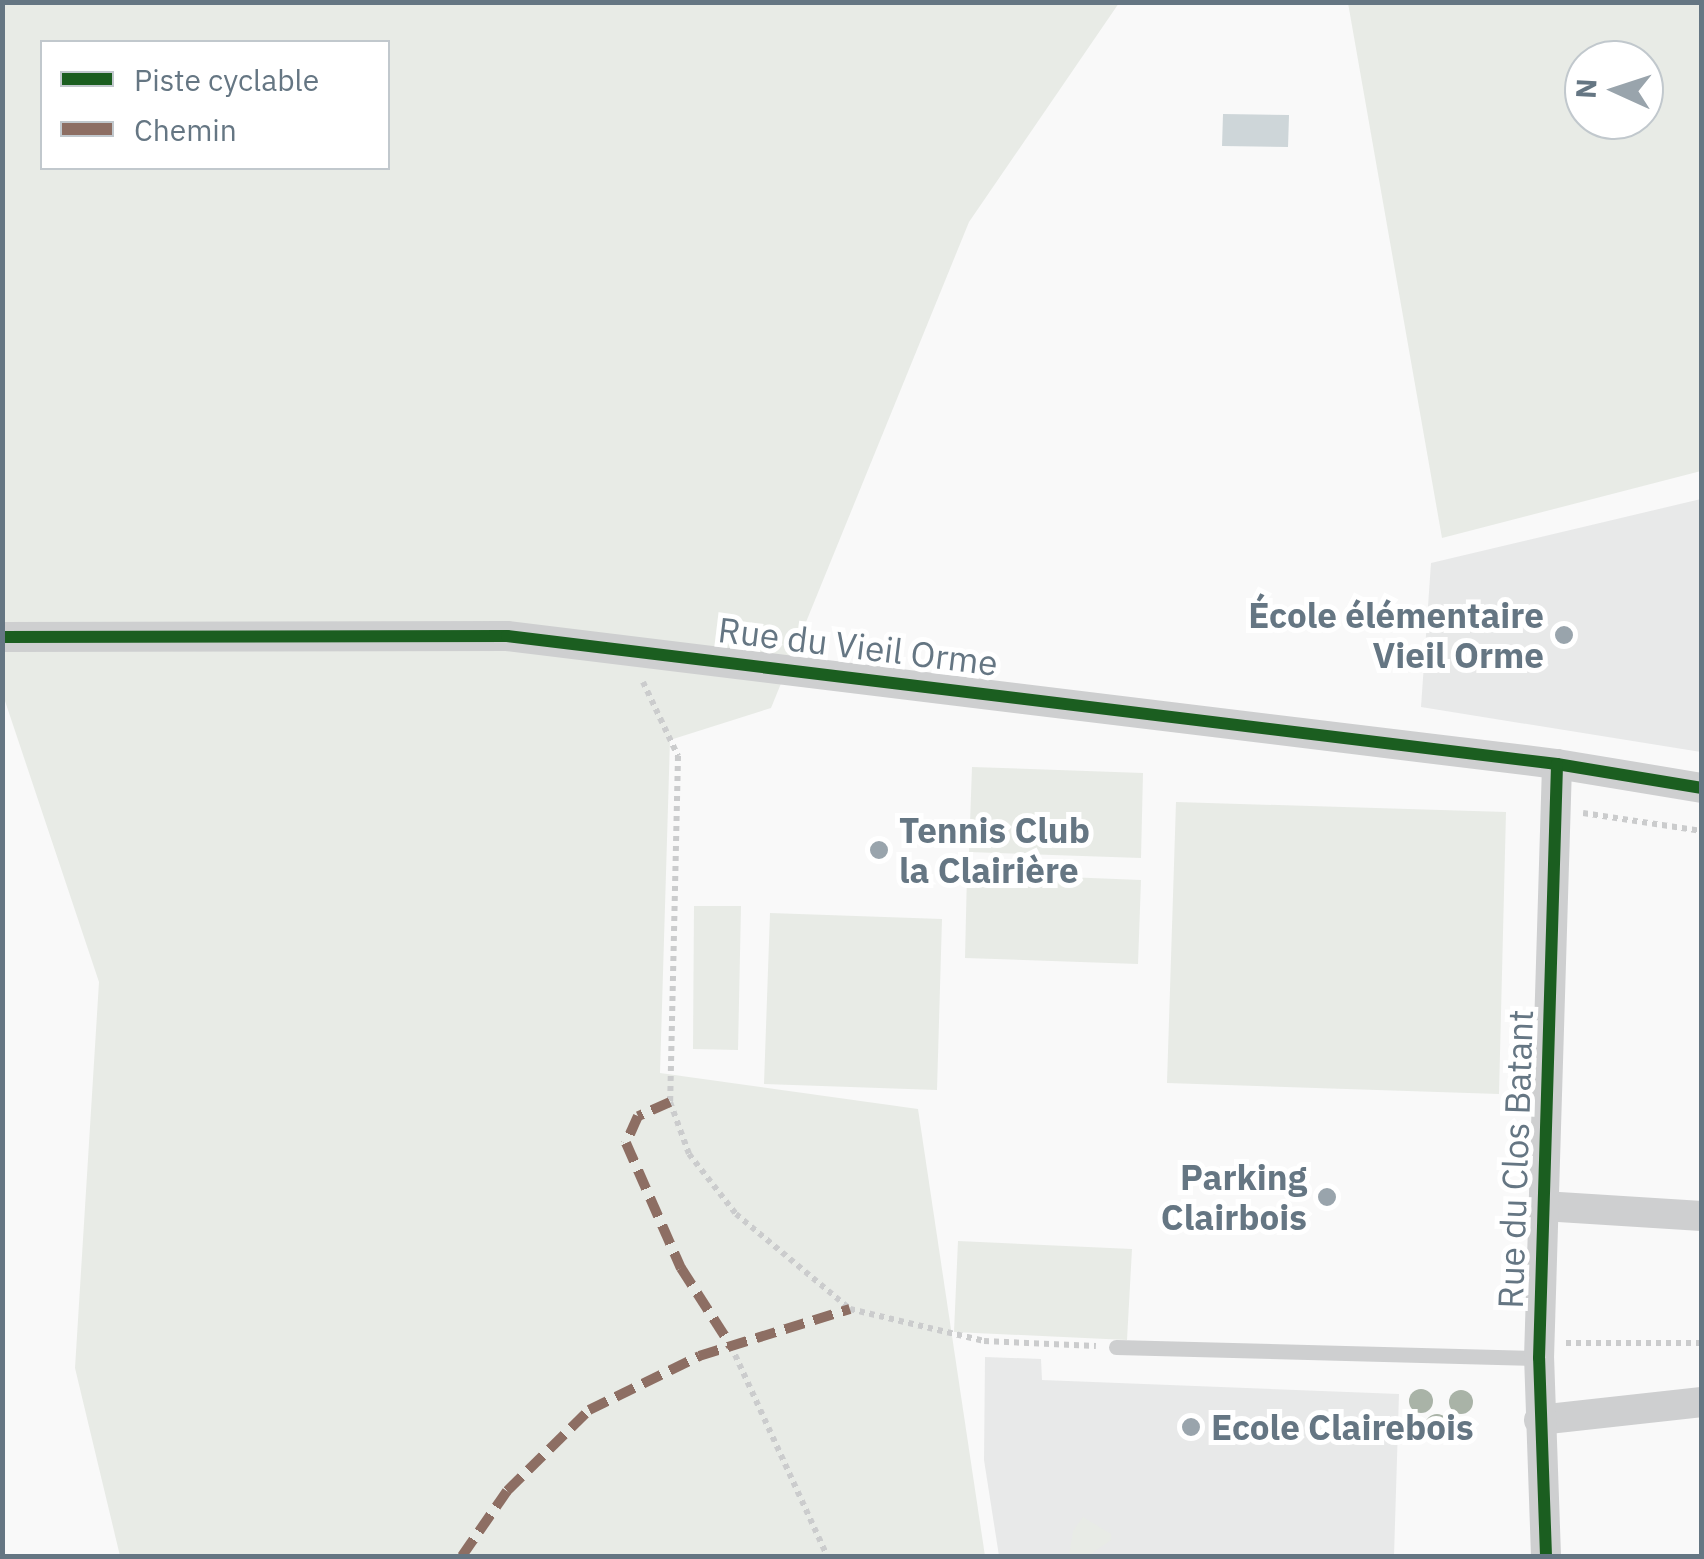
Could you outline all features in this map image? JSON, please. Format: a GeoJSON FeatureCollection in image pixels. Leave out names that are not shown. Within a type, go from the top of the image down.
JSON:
{"type":"FeatureCollection","features":[{"type":"Feature","properties":{"kind":"street","name":"Rue du Vieil Orme"},"geometry":{"type":"LineString","coordinates":[[2,636],[507,636],[632,648],[1557,764],[1702,788]]}},
{"type":"Feature","properties":{"kind":"street","name":"Rue du Clos Batant"},"geometry":{"type":"LineString","coordinates":[[1546,1556],[1539,1351],[1557,764]]}},
{"type":"Feature","properties":{"kind":"street"},"geometry":{"type":"LineString","coordinates":[[1543,1206],[1702,1216]]}},
{"type":"Feature","properties":{"kind":"street"},"geometry":{"type":"LineString","coordinates":[[1539,1420],[1702,1402]]}},
{"type":"Feature","properties":{"kind":"lane"},"geometry":{"type":"LineString","coordinates":[[1116,1347],[1539,1351]]}},
{"type":"Feature","properties":{"kind":"path"},"geometry":{"type":"LineString","coordinates":[[632,648],[633,659],[678,756],[670,1102],[689,1154],[736,1214],[850,1309],[984,1341],[1116,1347]]}},
{"type":"Feature","properties":{"kind":"path"},"geometry":{"type":"LineString","coordinates":[[1556,820],[1574,823],[1586,810],[1702,831]]}},
{"type":"Feature","properties":{"kind":"path"},"geometry":{"type":"LineString","coordinates":[[1539,1351],[1702,1343]]}},
{"type":"Feature","properties":{"kind":"path"},"geometry":{"type":"LineString","coordinates":[[731,1346],[827,1556]]}},
{"type":"Feature","properties":{"kind":"shaded area"},"geometry":{"type":"Polygon","coordinates":[[[2,3],[1119,3],[969,222],[771,708],[670,740],[660,1073],[918,1109],[985,1556],[120,1556],[75,1368],[99,982],[3,695],[2,3]]]}},
{"type":"Feature","properties":{"kind":"shaded area"},"geometry":{"type":"Polygon","coordinates":[[[1348,3],[1701,3],[1701,471],[1442,538],[1348,3]]]}},
{"type":"Feature","properties":{"kind":"shaded area"},"geometry":{"type":"Polygon","coordinates":[[[1223,114],[1289,115],[1288,147],[1222,146],[1223,114]]]}},
{"type":"Feature","properties":{"kind":"shaded area","name":"École élémentaire Vieil Orme"},"geometry":{"type":"Polygon","coordinates":[[[1701,499],[1701,752],[1421,707],[1431,563],[1701,499]]]}},
{"type":"Feature","properties":{"kind":"shaded area"},"geometry":{"type":"Polygon","coordinates":[[[972,767],[1143,773],[1141,858],[969,852],[972,767]]]}},
{"type":"Feature","properties":{"kind":"shaded area"},"geometry":{"type":"Polygon","coordinates":[[[1176,802],[1506,812],[1499,1094],[1167,1083],[1176,802]]]}},
{"type":"Feature","properties":{"kind":"shaded area"},"geometry":{"type":"Polygon","coordinates":[[[967,873],[1141,880],[1138,964],[965,958],[967,873]]]}},
{"type":"Feature","properties":{"kind":"shaded area"},"geometry":{"type":"Polygon","coordinates":[[[694,906],[741,906],[738,1050],[693,1049],[694,906]]]}},
{"type":"Feature","properties":{"kind":"shaded area"},"geometry":{"type":"Polygon","coordinates":[[[770,913],[942,919],[937,1090],[764,1084],[770,913]]]}},
{"type":"Feature","properties":{"kind":"shaded area"},"geometry":{"type":"Polygon","coordinates":[[[958,1241],[1132,1249],[1127,1340],[954,1332],[958,1241]]]}},
{"type":"Feature","properties":{"kind":"shaded area","name":"Ecole Clairebois"},"geometry":{"type":"Polygon","coordinates":[[[985,1357],[1041,1359],[1042,1380],[1399,1394],[1394,1556],[999,1556],[984,1460],[985,1357]]]}},
{"type":"Feature","properties":{"kind":"shaded area"},"geometry":{"type":"Polygon","coordinates":[[[1083,1517],[1111,1534],[1111,1540],[1088,1556],[1069,1556],[1073,1531],[1083,1517]]]}},
{"type":"Feature","properties":{"kind":"marked path"},"geometry":{"type":"LineString","coordinates":[[670,1102],[638,1116],[626,1143],[681,1268],[731,1346]]}},
{"type":"Feature","properties":{"kind":"marked path"},"geometry":{"type":"LineString","coordinates":[[462,1556],[507,1491],[589,1410],[699,1356],[850,1309]]}},
{"type":"Feature","properties":{"kind":"cycle path"},"geometry":{"type":"LineString","coordinates":[[2,637],[507,636],[1557,764],[1702,788]]}},
{"type":"Feature","properties":{"kind":"cycle path"},"geometry":{"type":"LineString","coordinates":[[1546,1556],[1539,1358],[1557,764]]}},
{"type":"Feature","properties":{"kind":"place","name":"École élémentaire Vieil Orme"},"geometry":{"type":"Point","coordinates":[1564,635]}},
{"type":"Feature","properties":{"kind":"place","name":"Tennis Club la Clairière"},"geometry":{"type":"Point","coordinates":[879,850]}},
{"type":"Feature","properties":{"kind":"place","name":"Parking Clairbois"},"geometry":{"type":"Point","coordinates":[1327,1197]}},
{"type":"Feature","properties":{"kind":"place","name":"Ecole Clairebois"},"geometry":{"type":"Point","coordinates":[1191,1427]}}]}
